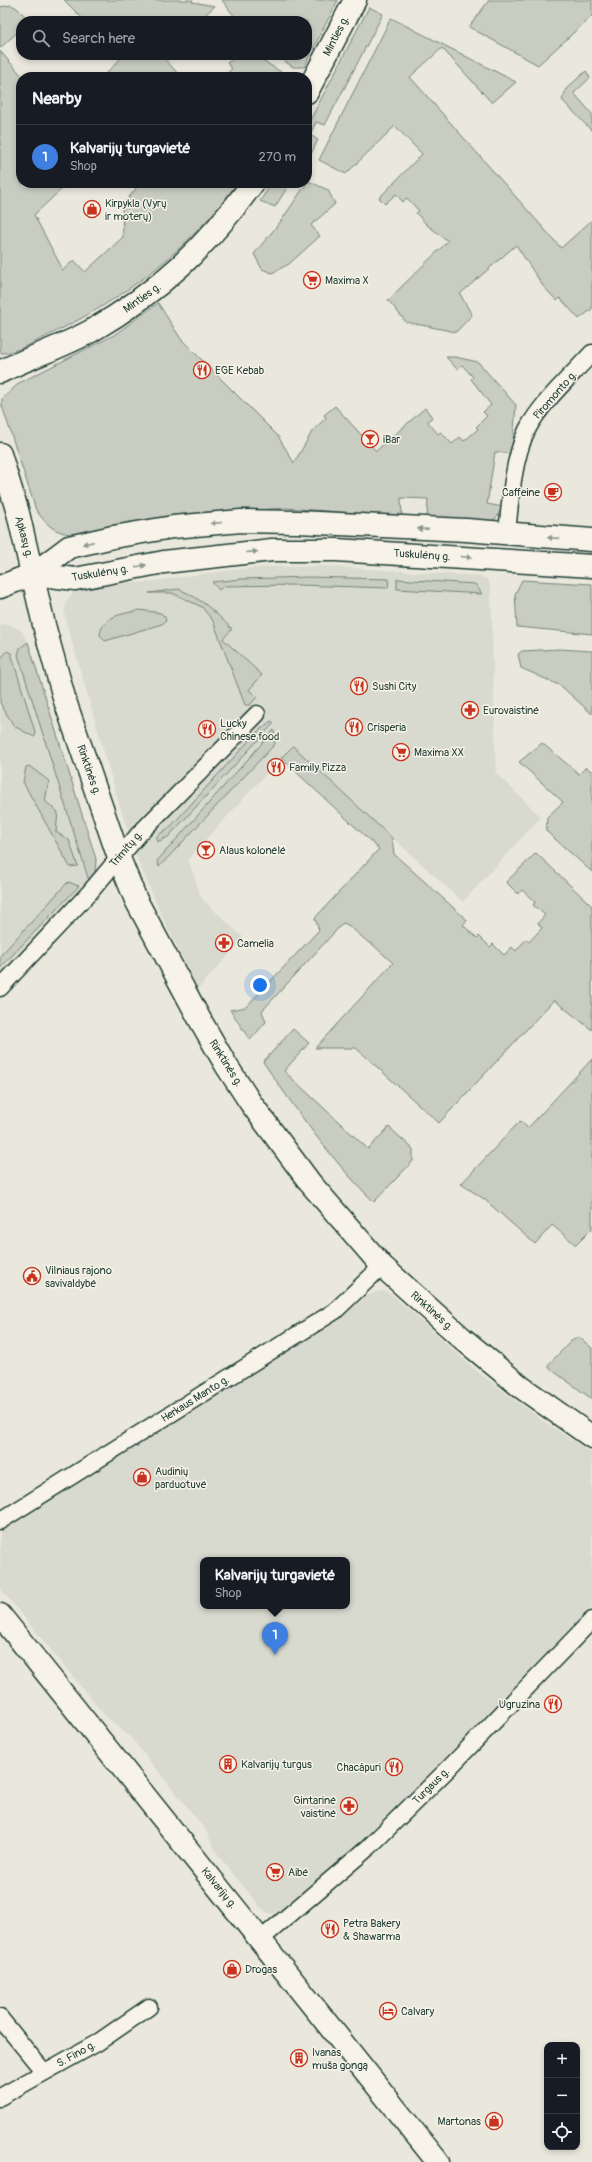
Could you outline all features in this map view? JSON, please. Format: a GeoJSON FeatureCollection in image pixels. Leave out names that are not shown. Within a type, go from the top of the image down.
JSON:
{"type":"FeatureCollection","features":[{"type":"Feature","properties":{"kind":"main road","name":"Minties g."},"geometry":{"type":"LineString","coordinates":[[312,82],[355,0]]}},
{"type":"Feature","properties":{"kind":"main road","name":"Minties g."},"geometry":{"type":"LineString","coordinates":[[0,372],[90,331],[157,288],[190,258],[228,217],[249,188]]}},
{"type":"Feature","properties":{"kind":"main road","name":"Apkasų g."},"geometry":{"type":"LineString","coordinates":[[0,454],[33,574]]}},
{"type":"Feature","properties":{"kind":"main road"},"geometry":{"type":"LineString","coordinates":[[0,587],[33,574],[69,547],[113,537],[173,527],[241,521],[297,522],[592,540]]}},
{"type":"Feature","properties":{"kind":"main road","name":"Tuskulėnų g."},"geometry":{"type":"LineString","coordinates":[[33,574],[75,579],[164,562],[272,550],[336,550],[592,566]]}},
{"type":"Feature","properties":{"kind":"main road","name":"Rinktinės g."},"geometry":{"type":"LineString","coordinates":[[33,574],[44,626],[65,701],[119,858],[136,900],[226,1065],[250,1102],[311,1184],[382,1266],[463,1339],[521,1387],[592,1437]]}},
{"type":"Feature","properties":{"kind":"main road","name":"Kalvarijų g."},"geometry":{"type":"LineString","coordinates":[[0,1615],[438,2162]]}},
{"type":"Feature","properties":{"kind":"street","name":"Piromonto g."},"geometry":{"type":"LineString","coordinates":[[507,534],[519,449],[528,429],[536,416],[592,353]]}},
{"type":"Feature","properties":{"kind":"street","name":"Trimitų g."},"geometry":{"type":"LineString","coordinates":[[0,988],[90,892],[139,834],[257,714]]}},
{"type":"Feature","properties":{"kind":"street","name":"Herkaus Manto g."},"geometry":{"type":"LineString","coordinates":[[0,1521],[335,1311],[382,1266]]}},
{"type":"Feature","properties":{"kind":"street","name":"Turgaus g."},"geometry":{"type":"LineString","coordinates":[[260,1940],[369,1848],[450,1767],[592,1620]]}},
{"type":"Feature","properties":{"kind":"street","name":"S. Fino g."},"geometry":{"type":"LineString","coordinates":[[0,2097],[97,2043],[149,2007]]}},
{"type":"Feature","properties":{"kind":"street"},"geometry":{"type":"LineString","coordinates":[[0,2018],[44,2072]]}},
{"type":"Feature","properties":{"kind":"shaded area"},"geometry":{"type":"Polygon","coordinates":[[[64,0],[193,0],[192,2],[215,6],[204,16],[80,16],[64,0]]]}},
{"type":"Feature","properties":{"kind":"shaded area"},"geometry":{"type":"Polygon","coordinates":[[[222,0],[338,0],[312,51],[312,16],[234,16],[222,0]]]}},
{"type":"Feature","properties":{"kind":"shaded area"},"geometry":{"type":"Polygon","coordinates":[[[489,0],[592,0],[592,16],[538,65],[469,27],[489,0]]]}},
{"type":"Feature","properties":{"kind":"shaded area"},"geometry":{"type":"Polygon","coordinates":[[[11,5],[17,8],[25,16],[16,16],[16,34],[0,48],[0,7],[11,5]]]}},
{"type":"Feature","properties":{"kind":"shaded area"},"geometry":{"type":"Polygon","coordinates":[[[369,7],[383,14],[325,125],[316,122],[312,131],[312,116],[369,7]]]}},
{"type":"Feature","properties":{"kind":"shaded area"},"geometry":{"type":"Polygon","coordinates":[[[391,18],[516,82],[492,103],[442,48],[410,77],[561,248],[592,220],[592,309],[579,319],[560,298],[557,301],[543,286],[516,245],[460,294],[472,315],[456,332],[406,322],[388,300],[448,241],[427,225],[416,213],[419,211],[407,198],[403,202],[396,194],[385,204],[379,198],[422,154],[395,126],[346,174],[319,160],[391,18]]]}},
{"type":"Feature","properties":{"kind":"shaded area"},"geometry":{"type":"Polygon","coordinates":[[[0,51],[19,72],[16,72],[16,188],[63,188],[34,215],[63,270],[74,260],[85,272],[123,237],[122,205],[136,189],[135,188],[233,188],[219,207],[177,251],[130,288],[78,320],[29,345],[7,353],[0,353],[0,51]]]}},
{"type":"Feature","properties":{"kind":"shaded area"},"geometry":{"type":"Polygon","coordinates":[[[119,60],[166,60],[176,72],[108,72],[119,60]]]}},
{"type":"Feature","properties":{"kind":"shaded area"},"geometry":{"type":"Polygon","coordinates":[[[232,60],[262,60],[281,72],[228,72],[232,69],[227,63],[232,60]]]}},
{"type":"Feature","properties":{"kind":"shaded area"},"geometry":{"type":"Polygon","coordinates":[[[283,60],[308,60],[304,67],[293,67],[283,60]]]}},
{"type":"Feature","properties":{"kind":"shaded area"},"geometry":{"type":"Polygon","coordinates":[[[586,71],[590,78],[574,93],[592,114],[592,131],[562,100],[567,88],[586,71]]]}},
{"type":"Feature","properties":{"kind":"shaded area"},"geometry":{"type":"Polygon","coordinates":[[[312,136],[318,140],[312,152],[312,136]]]}},
{"type":"Feature","properties":{"kind":"shaded area"},"geometry":{"type":"Polygon","coordinates":[[[312,183],[328,190],[335,204],[311,225],[320,236],[289,264],[272,273],[262,269],[254,254],[281,221],[303,188],[312,188],[312,183]]]}},
{"type":"Feature","properties":{"kind":"shaded area"},"geometry":{"type":"Polygon","coordinates":[[[269,188],[287,188],[275,207],[260,201],[269,188]]]}},
{"type":"Feature","properties":{"kind":"shaded area"},"geometry":{"type":"Polygon","coordinates":[[[158,303],[181,339],[278,436],[294,463],[313,430],[326,418],[324,415],[335,406],[376,451],[425,408],[432,417],[428,422],[438,434],[441,432],[452,444],[460,437],[464,441],[478,429],[476,427],[487,416],[483,412],[491,405],[471,379],[473,377],[462,365],[457,369],[446,357],[455,357],[478,362],[516,405],[512,454],[495,452],[487,504],[503,507],[496,518],[490,522],[427,519],[428,499],[401,498],[402,517],[287,508],[181,515],[72,534],[55,530],[43,520],[36,510],[2,406],[2,399],[19,383],[114,335],[158,303]]]}},
{"type":"Feature","properties":{"kind":"shaded area"},"geometry":{"type":"Polygon","coordinates":[[[323,566],[480,576],[488,580],[491,590],[496,773],[541,817],[463,902],[292,746],[188,859],[202,899],[244,938],[198,989],[166,925],[137,859],[120,807],[67,625],[64,612],[67,600],[74,592],[96,583],[111,580],[138,583],[230,570],[269,567],[323,566]]]}},
{"type":"Feature","properties":{"kind":"shaded area"},"geometry":{"type":"Polygon","coordinates":[[[310,577],[389,579],[388,588],[298,585],[224,586],[219,590],[212,582],[242,579],[310,577]]]}},
{"type":"Feature","properties":{"kind":"shaded area"},"geometry":{"type":"Polygon","coordinates":[[[397,579],[475,584],[482,594],[397,589],[397,579]]]}},
{"type":"Feature","properties":{"kind":"shaded area"},"geometry":{"type":"Polygon","coordinates":[[[522,580],[592,584],[592,634],[517,627],[515,594],[522,580]]]}},
{"type":"Feature","properties":{"kind":"shaded area"},"geometry":{"type":"Polygon","coordinates":[[[179,589],[207,606],[232,629],[223,639],[262,675],[249,690],[257,697],[250,705],[245,705],[213,621],[202,607],[172,593],[149,593],[179,589]]]}},
{"type":"Feature","properties":{"kind":"shaded area"},"geometry":{"type":"Polygon","coordinates":[[[140,610],[161,613],[165,617],[166,621],[162,624],[105,641],[100,635],[102,628],[109,619],[121,614],[140,610]]]}},
{"type":"Feature","properties":{"kind":"shaded area"},"geometry":{"type":"Polygon","coordinates":[[[9,624],[21,630],[28,642],[65,757],[97,866],[95,874],[89,881],[0,979],[0,625],[9,624]]]}},
{"type":"Feature","properties":{"kind":"shaded area"},"geometry":{"type":"Polygon","coordinates":[[[28,642],[96,859],[95,874],[89,881],[18,655],[20,648],[28,642]]]}},
{"type":"Feature","properties":{"kind":"shaded area"},"geometry":{"type":"Polygon","coordinates":[[[559,649],[592,651],[592,714],[561,686],[521,668],[518,654],[522,651],[559,649]]]}},
{"type":"Feature","properties":{"kind":"shaded area"},"geometry":{"type":"Polygon","coordinates":[[[7,651],[11,653],[36,735],[34,737],[14,726],[0,703],[0,660],[7,651]]]}},
{"type":"Feature","properties":{"kind":"shaded area"},"geometry":{"type":"Polygon","coordinates":[[[271,721],[274,723],[168,837],[157,842],[157,836],[171,826],[257,732],[271,721]]]}},
{"type":"Feature","properties":{"kind":"shaded area"},"geometry":{"type":"Polygon","coordinates":[[[274,730],[275,744],[159,867],[157,861],[274,730]]]}},
{"type":"Feature","properties":{"kind":"shaded area"},"geometry":{"type":"Polygon","coordinates":[[[542,743],[579,774],[586,767],[591,771],[592,770],[592,872],[546,831],[547,817],[563,802],[519,762],[542,743]]]}},
{"type":"Feature","properties":{"kind":"shaded area"},"geometry":{"type":"Polygon","coordinates":[[[293,746],[392,838],[394,854],[467,920],[463,925],[477,938],[479,936],[490,947],[493,944],[504,955],[512,947],[516,951],[526,939],[529,942],[542,928],[538,923],[545,915],[533,905],[535,902],[522,890],[518,894],[506,882],[536,853],[592,906],[592,1030],[554,1000],[439,1123],[356,1048],[315,1048],[393,963],[372,944],[348,925],[343,923],[262,1011],[266,1022],[250,1040],[230,1010],[246,1007],[319,930],[315,918],[379,849],[281,758],[293,746]]]}},
{"type":"Feature","properties":{"kind":"shaded area"},"geometry":{"type":"Polygon","coordinates":[[[29,766],[49,781],[45,801],[58,812],[56,832],[69,840],[78,866],[70,867],[23,782],[26,767],[29,766]]]}},
{"type":"Feature","properties":{"kind":"shaded area"},"geometry":{"type":"Polygon","coordinates":[[[68,882],[79,886],[0,968],[0,956],[68,882]]]}},
{"type":"Feature","properties":{"kind":"shaded area"},"geometry":{"type":"Polygon","coordinates":[[[293,1029],[309,1043],[284,1071],[368,1149],[389,1127],[413,1149],[413,1161],[374,1202],[329,1152],[263,1062],[293,1029]]]}},
{"type":"Feature","properties":{"kind":"shaded area"},"geometry":{"type":"Polygon","coordinates":[[[592,1059],[592,1229],[576,1245],[552,1225],[535,1244],[484,1199],[461,1184],[520,1121],[528,1128],[592,1059]]]}},
{"type":"Feature","properties":{"kind":"shaded area"},"geometry":{"type":"Polygon","coordinates":[[[379,1291],[385,1291],[394,1296],[478,1372],[546,1423],[592,1453],[592,1607],[400,1804],[335,1866],[279,1912],[270,1914],[261,1908],[218,1855],[205,1829],[131,1738],[105,1716],[0,1588],[0,1525],[343,1314],[365,1297],[379,1291]]]}},
{"type":"Feature","properties":{"kind":"shaded area"},"geometry":{"type":"Polygon","coordinates":[[[579,1337],[592,1348],[592,1399],[549,1368],[549,1364],[571,1341],[579,1337]]]}},
{"type":"Feature","properties":{"kind":"place","name":"Kirpykla (Vyrų ir moterų)"},"geometry":{"type":"Point","coordinates":[92,209]}},
{"type":"Feature","properties":{"kind":"place","name":"Maxima X"},"geometry":{"type":"Point","coordinates":[312,280]}},
{"type":"Feature","properties":{"kind":"place","name":"EGE Kebab"},"geometry":{"type":"Point","coordinates":[202,370]}},
{"type":"Feature","properties":{"kind":"place","name":"iBar"},"geometry":{"type":"Point","coordinates":[370,439]}},
{"type":"Feature","properties":{"kind":"place","name":"Caffeine"},"geometry":{"type":"Point","coordinates":[553,492]}},
{"type":"Feature","properties":{"kind":"place","name":"Sushi City"},"geometry":{"type":"Point","coordinates":[359,686]}},
{"type":"Feature","properties":{"kind":"place","name":"Eurovaistinė"},"geometry":{"type":"Point","coordinates":[470,710]}},
{"type":"Feature","properties":{"kind":"place","name":"Crisperia"},"geometry":{"type":"Point","coordinates":[354,727]}},
{"type":"Feature","properties":{"kind":"place","name":"Lucky Chinese food"},"geometry":{"type":"Point","coordinates":[207,729]}},
{"type":"Feature","properties":{"kind":"place","name":"Maxima XX"},"geometry":{"type":"Point","coordinates":[401,752]}},
{"type":"Feature","properties":{"kind":"place","name":"Family Pizza"},"geometry":{"type":"Point","coordinates":[276,767]}},
{"type":"Feature","properties":{"kind":"place","name":"Alaus kolonėlė"},"geometry":{"type":"Point","coordinates":[206,850]}},
{"type":"Feature","properties":{"kind":"place","name":"Camelia"},"geometry":{"type":"Point","coordinates":[224,943]}},
{"type":"Feature","properties":{"kind":"place","name":"Vilniaus rajono savivaldybė"},"geometry":{"type":"Point","coordinates":[32,1276]}},
{"type":"Feature","properties":{"kind":"place","name":"Audinių parduotuvė"},"geometry":{"type":"Point","coordinates":[142,1477]}},
{"type":"Feature","properties":{"kind":"place","name":"Kalvarijų turgavietė"},"geometry":{"type":"Point","coordinates":[275,1655]}},
{"type":"Feature","properties":{"kind":"place","name":"Ugruzina"},"geometry":{"type":"Point","coordinates":[553,1704]}},
{"type":"Feature","properties":{"kind":"place","name":"Kalvarijų turgus"},"geometry":{"type":"Point","coordinates":[228,1764]}},
{"type":"Feature","properties":{"kind":"place","name":"Chacápuri"},"geometry":{"type":"Point","coordinates":[394,1767]}},
{"type":"Feature","properties":{"kind":"place","name":"Gintarinė vaistinė"},"geometry":{"type":"Point","coordinates":[349,1806]}},
{"type":"Feature","properties":{"kind":"place","name":"Aibė"},"geometry":{"type":"Point","coordinates":[275,1872]}},
{"type":"Feature","properties":{"kind":"place","name":"Petra Bakery & Shawarma"},"geometry":{"type":"Point","coordinates":[330,1929]}},
{"type":"Feature","properties":{"kind":"place","name":"Drogas"},"geometry":{"type":"Point","coordinates":[232,1969]}},
{"type":"Feature","properties":{"kind":"place","name":"Calvary"},"geometry":{"type":"Point","coordinates":[388,2011]}},
{"type":"Feature","properties":{"kind":"place","name":"Ivanas muša gongą"},"geometry":{"type":"Point","coordinates":[299,2058]}},
{"type":"Feature","properties":{"kind":"place","name":"Martonas"},"geometry":{"type":"Point","coordinates":[494,2121]}}]}
